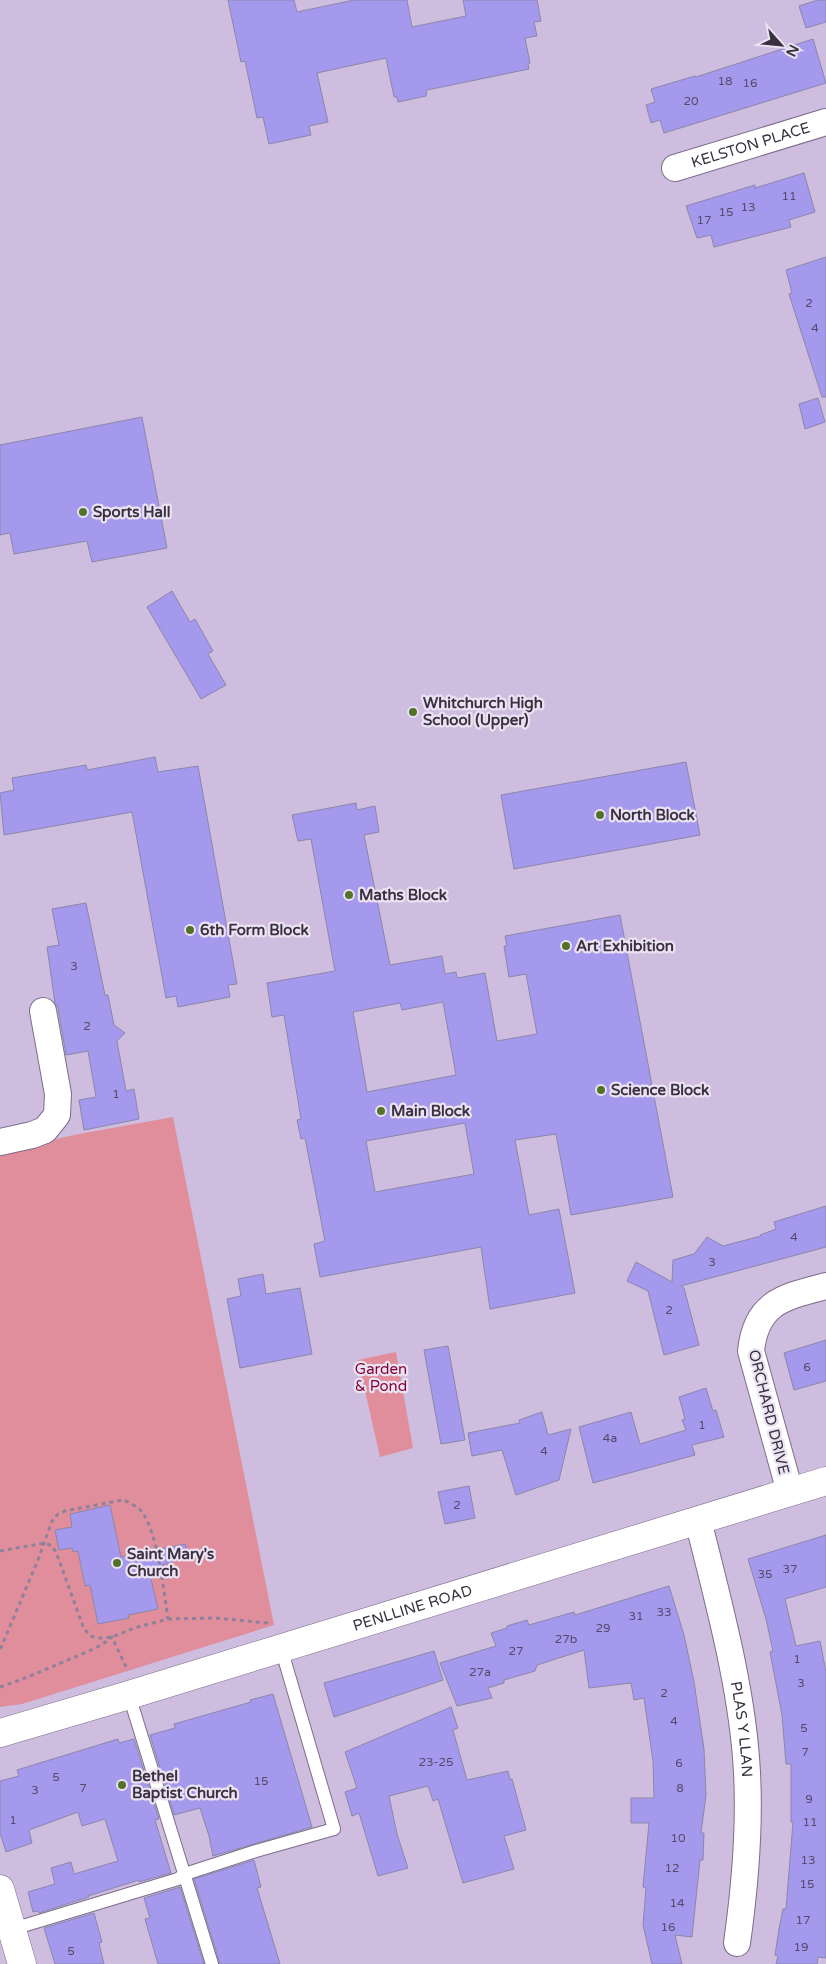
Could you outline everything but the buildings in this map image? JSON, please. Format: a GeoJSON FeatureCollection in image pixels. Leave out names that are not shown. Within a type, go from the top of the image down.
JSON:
{"type":"FeatureCollection","features":[{"type":"Feature","properties":{"kind":"street","name":"KELSTON PLACE"},"geometry":{"type":"LineString","coordinates":[[675,168],[826,122]]}},
{"type":"Feature","properties":{"kind":"street"},"geometry":{"type":"LineString","coordinates":[[0,1142],[45,1130],[57,1115],[59,1106],[58,1094],[43,1011]]}},
{"type":"Feature","properties":{"kind":"street","name":"ORCHARD DRIVE"},"geometry":{"type":"LineString","coordinates":[[790,1492],[751,1351],[753,1338],[756,1327],[769,1307],[794,1294],[826,1286]]}},
{"type":"Feature","properties":{"kind":"street","name":"PENLLINE ROAD"},"geometry":{"type":"LineString","coordinates":[[0,1733],[129,1684],[275,1639],[698,1520],[826,1481]]}},
{"type":"Feature","properties":{"kind":"street","name":"PLAS Y LLAN"},"geometry":{"type":"LineString","coordinates":[[698,1520],[731,1660],[743,1732],[747,1771],[746,1873],[737,1943]]}},
{"type":"Feature","properties":{"kind":"street"},"geometry":{"type":"LineString","coordinates":[[0,1889],[5,1927],[22,1964]]}},
{"type":"Feature","properties":{"kind":"lane"},"geometry":{"type":"LineString","coordinates":[[5,1927],[26,1925],[178,1880],[185,1874],[334,1829],[275,1639]]}},
{"type":"Feature","properties":{"kind":"lane"},"geometry":{"type":"LineString","coordinates":[[129,1684],[212,1964]]}},
{"type":"Feature","properties":{"kind":"path"},"geometry":{"type":"LineString","coordinates":[[0,1650],[45,1543],[52,1521],[58,1514],[65,1511],[123,1500],[142,1511],[149,1527],[160,1569],[168,1620]]}},
{"type":"Feature","properties":{"kind":"path"},"geometry":{"type":"LineString","coordinates":[[0,1550],[45,1543],[52,1546],[56,1552],[84,1629],[91,1636],[100,1638],[112,1637]]}},
{"type":"Feature","properties":{"kind":"path"},"geometry":{"type":"LineString","coordinates":[[0,1687],[22,1680],[134,1628],[168,1620],[216,1618],[267,1622],[275,1639]]}},
{"type":"Feature","properties":{"kind":"path"},"geometry":{"type":"LineString","coordinates":[[112,1637],[129,1684]]}},
{"type":"Feature","properties":{"kind":"green space"},"geometry":{"type":"Polygon","coordinates":[[[173,1117],[274,1625],[22,1704],[0,1707],[0,1152],[74,1135],[173,1117]]]}},
{"type":"Feature","properties":{"kind":"green space","name":"Garden & Pond"},"geometry":{"type":"Polygon","coordinates":[[[396,1352],[413,1448],[380,1457],[358,1360],[396,1352]]]}},
{"type":"Feature","properties":{"kind":"place","name":"Sports Hall"},"geometry":{"type":"Point","coordinates":[83,512]}},
{"type":"Feature","properties":{"kind":"place","name":"Whitchurch High School (Upper)"},"geometry":{"type":"Point","coordinates":[413,712]}},
{"type":"Feature","properties":{"kind":"place","name":"North Block"},"geometry":{"type":"Point","coordinates":[600,815]}},
{"type":"Feature","properties":{"kind":"place","name":"Maths Block"},"geometry":{"type":"Point","coordinates":[349,895]}},
{"type":"Feature","properties":{"kind":"place","name":"6th Form Block"},"geometry":{"type":"Point","coordinates":[190,930]}},
{"type":"Feature","properties":{"kind":"place","name":"Art Exhibition"},"geometry":{"type":"Point","coordinates":[566,946]}},
{"type":"Feature","properties":{"kind":"place","name":"Science Block"},"geometry":{"type":"Point","coordinates":[601,1090]}},
{"type":"Feature","properties":{"kind":"place","name":"Main Block"},"geometry":{"type":"Point","coordinates":[381,1111]}},
{"type":"Feature","properties":{"kind":"place","name":"Saint Mary's Church"},"geometry":{"type":"Point","coordinates":[117,1563]}},
{"type":"Feature","properties":{"kind":"place","name":"Bethel Baptist Church"},"geometry":{"type":"Point","coordinates":[122,1785]}}]}
